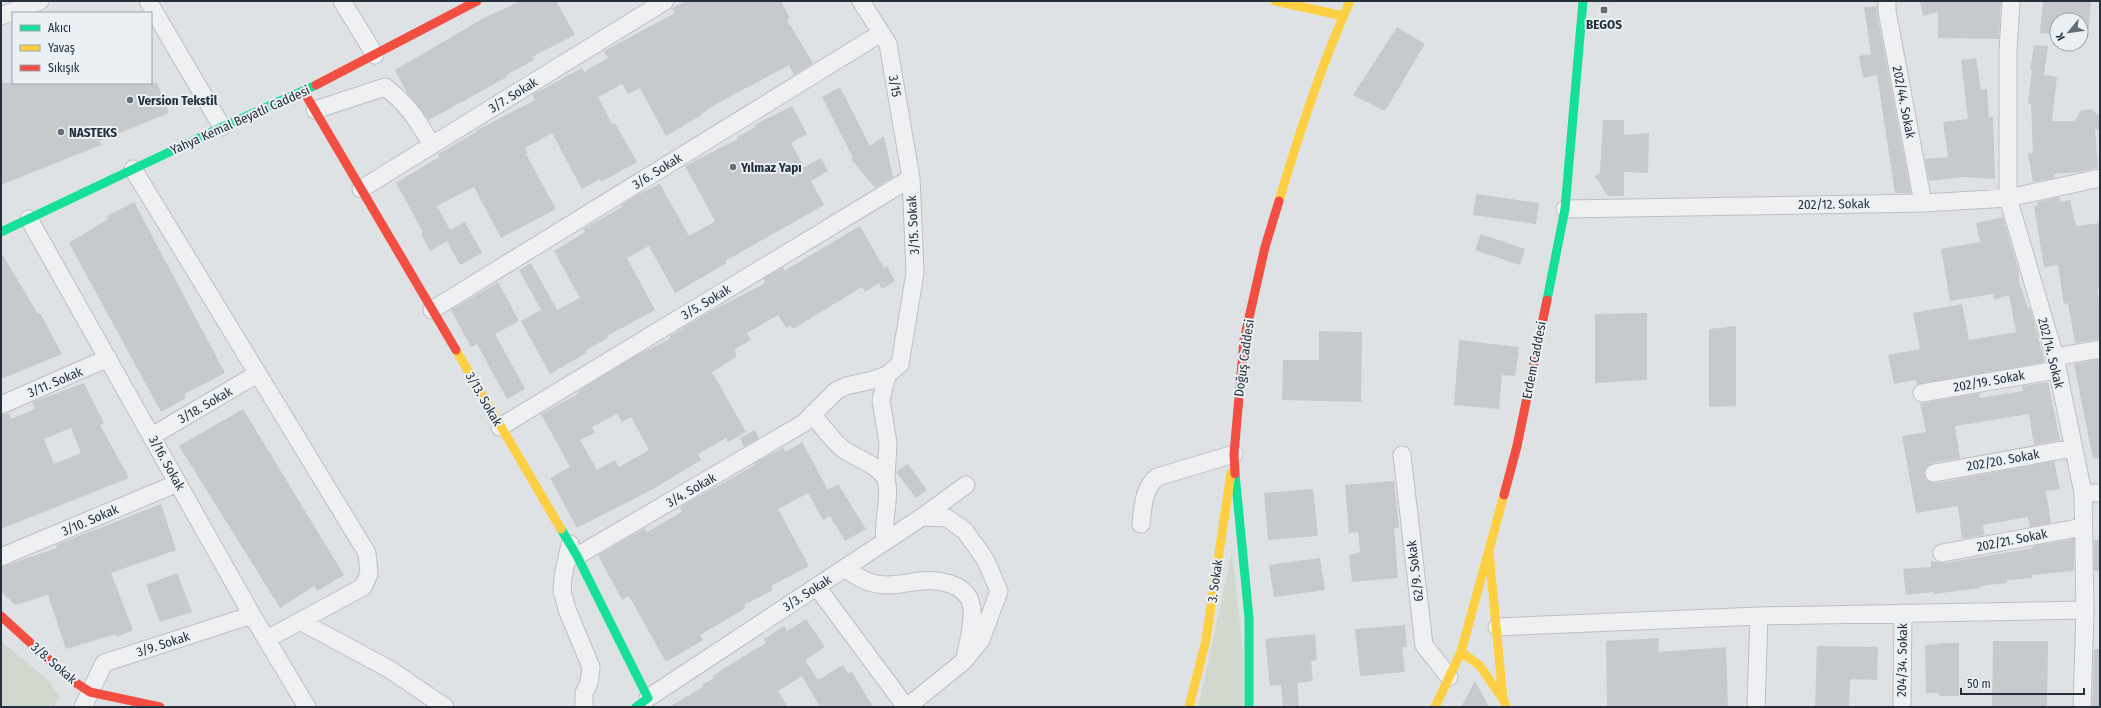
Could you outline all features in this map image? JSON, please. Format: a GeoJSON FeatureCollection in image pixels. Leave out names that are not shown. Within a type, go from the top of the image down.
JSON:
{"type":"FeatureCollection","features":[{"type":"Feature","properties":{"kind":"main road","name":"Yahya Kemal Beyatlı Caddesi"},"geometry":{"type":"LineString","coordinates":[[1,232],[222,127],[304,92],[476,1]]}},
{"type":"Feature","properties":{"kind":"main road"},"geometry":{"type":"LineString","coordinates":[[1275,1],[1344,16]]}},
{"type":"Feature","properties":{"kind":"main road","name":"Doğuş Caddesi"},"geometry":{"type":"LineString","coordinates":[[1249,707],[1249,618],[1238,513],[1234,454],[1244,340],[1266,247],[1299,133],[1350,1]]}},
{"type":"Feature","properties":{"kind":"main road","name":"Erdem Caddesi"},"geometry":{"type":"LineString","coordinates":[[1435,707],[1461,652],[1517,446],[1565,209],[1583,1]]}},
{"type":"Feature","properties":{"kind":"main road","name":"3/13. Sokak"},"geometry":{"type":"LineString","coordinates":[[304,92],[573,550],[642,703]]}},
{"type":"Feature","properties":{"kind":"main road","name":"3. Sokak"},"geometry":{"type":"LineString","coordinates":[[1189,707],[1206,640],[1234,454]]}},
{"type":"Feature","properties":{"kind":"main road"},"geometry":{"type":"LineString","coordinates":[[1489,551],[1505,703]]}},
{"type":"Feature","properties":{"kind":"main road","name":"3/8. Sokak"},"geometry":{"type":"LineString","coordinates":[[1,616],[70,679],[87,699],[160,707]]}},
{"type":"Feature","properties":{"kind":"main road"},"geometry":{"type":"LineString","coordinates":[[1461,652],[1479,665],[1505,703]]}},
{"type":"Feature","properties":{"kind":"street"},"geometry":{"type":"LineString","coordinates":[[1,16],[40,1]]}},
{"type":"Feature","properties":{"kind":"street"},"geometry":{"type":"LineString","coordinates":[[148,1],[222,127]]}},
{"type":"Feature","properties":{"kind":"street"},"geometry":{"type":"LineString","coordinates":[[342,1],[375,55]]}},
{"type":"Feature","properties":{"kind":"street","name":"3/7. Sokak"},"geometry":{"type":"LineString","coordinates":[[361,189],[665,1]]}},
{"type":"Feature","properties":{"kind":"street","name":"3/15"},"geometry":{"type":"LineString","coordinates":[[861,1],[888,44],[911,178]]}},
{"type":"Feature","properties":{"kind":"street","name":"202/44. Sokak"},"geometry":{"type":"LineString","coordinates":[[1887,1],[1886,11],[1923,203]]}},
{"type":"Feature","properties":{"kind":"street","name":"202/14. Sokak"},"geometry":{"type":"LineString","coordinates":[[2011,1],[2008,50],[2008,198],[2056,363],[2083,493],[2085,610],[2082,707]]}},
{"type":"Feature","properties":{"kind":"street","name":"3/6. Sokak"},"geometry":{"type":"LineString","coordinates":[[432,310],[881,33]]}},
{"type":"Feature","properties":{"kind":"street"},"geometry":{"type":"LineString","coordinates":[[315,110],[385,87],[398,96],[412,110],[432,145]]}},
{"type":"Feature","properties":{"kind":"street"},"geometry":{"type":"LineString","coordinates":[[133,169],[367,553],[369,574],[363,587],[267,638]]}},
{"type":"Feature","properties":{"kind":"street","name":"3/15. Sokak"},"geometry":{"type":"LineString","coordinates":[[887,375],[900,364],[915,273],[911,178]]}},
{"type":"Feature","properties":{"kind":"street","name":"3/5. Sokak"},"geometry":{"type":"LineString","coordinates":[[500,426],[911,178]]}},
{"type":"Feature","properties":{"kind":"street","name":"202/12. Sokak"},"geometry":{"type":"LineString","coordinates":[[1565,209],[1923,203],[2008,198],[2100,178]]}},
{"type":"Feature","properties":{"kind":"street","name":"3/16. Sokak"},"geometry":{"type":"LineString","coordinates":[[30,219],[252,614],[307,707]]}},
{"type":"Feature","properties":{"kind":"street","name":"202/19. Sokak"},"geometry":{"type":"LineString","coordinates":[[1922,393],[2056,363],[2100,349]]}},
{"type":"Feature","properties":{"kind":"street","name":"3/11. Sokak"},"geometry":{"type":"LineString","coordinates":[[1,405],[108,358]]}},
{"type":"Feature","properties":{"kind":"street","name":"3/18. Sokak"},"geometry":{"type":"LineString","coordinates":[[152,436],[257,374]]}},
{"type":"Feature","properties":{"kind":"street"},"geometry":{"type":"LineString","coordinates":[[885,542],[883,528],[888,486],[886,479],[888,443],[881,400],[887,375]]}},
{"type":"Feature","properties":{"kind":"street","name":"3/4. Sokak"},"geometry":{"type":"LineString","coordinates":[[573,550],[808,419],[836,391],[846,386],[874,380],[887,375]]}},
{"type":"Feature","properties":{"kind":"street"},"geometry":{"type":"LineString","coordinates":[[808,419],[842,448],[865,461],[886,479]]}},
{"type":"Feature","properties":{"kind":"street","name":"202/20. Sokak"},"geometry":{"type":"LineString","coordinates":[[1934,472],[2073,448]]}},
{"type":"Feature","properties":{"kind":"street"},"geometry":{"type":"LineString","coordinates":[[1141,524],[1146,494],[1150,483],[1157,477],[1234,454]]}},
{"type":"Feature","properties":{"kind":"street","name":"62/9. Sokak"},"geometry":{"type":"LineString","coordinates":[[1402,456],[1424,645],[1449,677]]}},
{"type":"Feature","properties":{"kind":"street","name":"3/10. Sokak"},"geometry":{"type":"LineString","coordinates":[[1,557],[178,483]]}},
{"type":"Feature","properties":{"kind":"street","name":"3/3. Sokak"},"geometry":{"type":"LineString","coordinates":[[642,703],[922,518],[966,485]]}},
{"type":"Feature","properties":{"kind":"street"},"geometry":{"type":"LineString","coordinates":[[2083,493],[2100,493]]}},
{"type":"Feature","properties":{"kind":"street"},"geometry":{"type":"LineString","coordinates":[[816,587],[906,707],[964,661],[981,640],[999,591],[985,559],[965,531],[947,518],[922,518]]}},
{"type":"Feature","properties":{"kind":"street","name":"202/21. Sokak"},"geometry":{"type":"LineString","coordinates":[[1942,553],[2083,527]]}},
{"type":"Feature","properties":{"kind":"street"},"geometry":{"type":"LineString","coordinates":[[573,550],[563,577],[562,592],[568,612],[591,667],[589,683],[584,692],[584,707]]}},
{"type":"Feature","properties":{"kind":"street"},"geometry":{"type":"LineString","coordinates":[[845,568],[857,577],[878,584],[898,585],[921,581],[946,583],[960,587],[971,603],[969,641],[964,661]]}},
{"type":"Feature","properties":{"kind":"street"},"geometry":{"type":"LineString","coordinates":[[1497,627],[1759,616],[2085,610]]}},
{"type":"Feature","properties":{"kind":"street","name":"204/34. Sokak"},"geometry":{"type":"LineString","coordinates":[[1902,707],[1903,613]]}},
{"type":"Feature","properties":{"kind":"street","name":"3/9. Sokak"},"geometry":{"type":"LineString","coordinates":[[87,699],[104,663],[252,614]]}},
{"type":"Feature","properties":{"kind":"street"},"geometry":{"type":"LineString","coordinates":[[1756,707],[1759,616]]}},
{"type":"Feature","properties":{"kind":"street"},"geometry":{"type":"LineString","coordinates":[[300,621],[389,669],[445,707]]}},
{"type":"Feature","properties":{"kind":"shaded area"},"geometry":{"type":"Polygon","coordinates":[[[1232,552],[1243,650],[1243,707],[1198,707],[1232,552]]]}},
{"type":"Feature","properties":{"kind":"shaded area"},"geometry":{"type":"Polygon","coordinates":[[[1,641],[48,680],[59,697],[54,707],[1,707],[1,641]]]}},
{"type":"Feature","properties":{"kind":"building"},"geometry":{"type":"Polygon","coordinates":[[[520,1],[556,1],[575,35],[532,57],[534,60],[506,75],[507,77],[429,120],[407,93],[395,70],[484,18],[520,1]]]}},
{"type":"Feature","properties":{"kind":"building"},"geometry":{"type":"Polygon","coordinates":[[[686,1],[781,1],[790,18],[787,20],[813,63],[794,75],[789,65],[718,103],[701,114],[702,115],[666,136],[640,88],[628,94],[622,84],[598,97],[612,124],[615,123],[637,162],[601,182],[600,179],[582,189],[552,133],[525,148],[528,153],[526,154],[556,209],[501,238],[474,187],[437,206],[450,230],[465,222],[482,253],[460,265],[447,241],[430,251],[421,234],[423,232],[396,183],[439,157],[438,154],[476,132],[475,131],[535,100],[532,95],[582,68],[584,72],[608,58],[604,51],[675,13],[672,8],[686,1]]]}},
{"type":"Feature","properties":{"kind":"building"},"geometry":{"type":"Polygon","coordinates":[[[1920,1],[2001,1],[1999,39],[1938,38],[1938,12],[1923,16],[1920,1]]]}},
{"type":"Feature","properties":{"kind":"building"},"geometry":{"type":"Polygon","coordinates":[[[2043,1],[2091,1],[2089,26],[2089,12],[2049,12],[2049,34],[2040,33],[2043,1]]]}},
{"type":"Feature","properties":{"kind":"building"},"geometry":{"type":"Polygon","coordinates":[[[1877,6],[1877,13],[1911,193],[1895,193],[1877,75],[1863,78],[1859,56],[1871,54],[1864,7],[1877,6]]]}},
{"type":"Feature","properties":{"kind":"building"},"geometry":{"type":"Polygon","coordinates":[[[1397,27],[1425,44],[1385,111],[1353,95],[1397,27]]]}},
{"type":"Feature","properties":{"kind":"building"},"geometry":{"type":"Polygon","coordinates":[[[2034,45],[2048,46],[2044,75],[2057,77],[2052,121],[2075,121],[2080,111],[2091,109],[2100,117],[2100,131],[2095,129],[2098,168],[2079,172],[2054,174],[2055,178],[2033,182],[2028,154],[2033,153],[2031,104],[2028,103],[2032,70],[2030,70],[2034,45]]]}},
{"type":"Feature","properties":{"kind":"building"},"geometry":{"type":"Polygon","coordinates":[[[1976,58],[1981,90],[1987,89],[1989,117],[1993,117],[1995,179],[1963,177],[1929,181],[1925,159],[1948,157],[1943,122],[1968,119],[1961,60],[1976,58]]]}},
{"type":"Feature","properties":{"kind":"building"},"geometry":{"type":"Polygon","coordinates":[[[1,83],[157,83],[169,113],[100,141],[101,145],[1,185],[1,83]]]}},
{"type":"Feature","properties":{"kind":"building"},"geometry":{"type":"Polygon","coordinates":[[[840,87],[870,146],[884,136],[893,177],[875,188],[851,159],[853,158],[822,97],[840,87]]]}},
{"type":"Feature","properties":{"kind":"building"},"geometry":{"type":"Polygon","coordinates":[[[792,106],[807,134],[791,143],[804,167],[821,158],[828,171],[811,181],[824,205],[725,261],[727,263],[675,293],[649,246],[627,258],[655,310],[607,336],[608,338],[585,351],[586,353],[550,374],[521,321],[541,310],[519,270],[531,263],[557,310],[580,298],[554,251],[585,232],[583,229],[622,207],[621,205],[639,194],[660,184],[689,236],[714,222],[715,221],[685,166],[738,139],[737,137],[756,127],[754,125],[792,106]]]}},
{"type":"Feature","properties":{"kind":"building"},"geometry":{"type":"Polygon","coordinates":[[[1603,120],[1624,120],[1624,135],[1649,133],[1648,173],[1624,172],[1624,196],[1608,196],[1595,176],[1600,173],[1603,120]]]}},
{"type":"Feature","properties":{"kind":"building"},"geometry":{"type":"Polygon","coordinates":[[[1476,194],[1539,203],[1536,224],[1473,215],[1476,194]]]}},
{"type":"Feature","properties":{"kind":"building"},"geometry":{"type":"Polygon","coordinates":[[[2059,197],[2060,202],[2070,200],[2076,226],[2100,223],[2100,290],[2097,290],[2100,306],[2100,339],[2075,343],[2068,303],[2064,304],[2058,265],[2044,267],[2034,206],[2038,206],[2037,202],[2059,197]]]}},
{"type":"Feature","properties":{"kind":"building"},"geometry":{"type":"Polygon","coordinates":[[[134,202],[225,373],[184,394],[186,398],[161,412],[69,243],[108,219],[107,216],[134,202]]]}},
{"type":"Feature","properties":{"kind":"building"},"geometry":{"type":"Polygon","coordinates":[[[2003,217],[2019,272],[2019,281],[2028,308],[2030,307],[2045,362],[1917,385],[1916,380],[1894,384],[1888,355],[1920,349],[1913,313],[1962,304],[1969,340],[2016,332],[2009,295],[1994,300],[1993,294],[1950,301],[1941,249],[1980,242],[1976,223],[2003,217]]]}},
{"type":"Feature","properties":{"kind":"building"},"geometry":{"type":"Polygon","coordinates":[[[860,226],[884,268],[887,266],[895,281],[882,289],[879,283],[865,292],[862,287],[793,329],[791,326],[786,328],[778,315],[747,333],[751,340],[735,349],[736,357],[712,372],[746,432],[728,442],[726,438],[698,454],[701,460],[655,488],[577,528],[550,478],[570,467],[541,414],[578,394],[577,392],[637,355],[670,339],[669,337],[709,312],[762,285],[765,282],[763,279],[783,267],[784,271],[860,226]],[[617,414],[592,427],[595,433],[580,440],[597,470],[615,460],[619,467],[649,450],[631,417],[622,422],[617,414]]]}},
{"type":"Feature","properties":{"kind":"building"},"geometry":{"type":"Polygon","coordinates":[[[1481,234],[1525,249],[1520,265],[1475,250],[1481,234]]]}},
{"type":"Feature","properties":{"kind":"building"},"geometry":{"type":"Polygon","coordinates":[[[1,252],[38,314],[40,313],[62,354],[1,379],[1,252]]]}},
{"type":"Feature","properties":{"kind":"building"},"geometry":{"type":"Polygon","coordinates":[[[498,282],[519,321],[495,334],[525,389],[507,399],[477,344],[471,347],[451,310],[498,282]]]}},
{"type":"Feature","properties":{"kind":"building"},"geometry":{"type":"Polygon","coordinates":[[[1647,313],[1647,380],[1595,383],[1595,314],[1647,313]]]}},
{"type":"Feature","properties":{"kind":"building"},"geometry":{"type":"Polygon","coordinates":[[[1736,326],[1736,406],[1709,407],[1709,329],[1736,326]]]}},
{"type":"Feature","properties":{"kind":"building"},"geometry":{"type":"Polygon","coordinates":[[[1319,331],[1362,332],[1361,402],[1282,400],[1283,360],[1319,360],[1319,331]]]}},
{"type":"Feature","properties":{"kind":"building"},"geometry":{"type":"Polygon","coordinates":[[[1459,340],[1519,347],[1515,376],[1502,375],[1499,409],[1454,405],[1459,340]]]}},
{"type":"Feature","properties":{"kind":"building"},"geometry":{"type":"Polygon","coordinates":[[[2098,359],[2100,369],[2100,458],[2093,459],[2074,364],[2098,359]]]}},
{"type":"Feature","properties":{"kind":"building"},"geometry":{"type":"Polygon","coordinates":[[[2048,382],[2060,440],[2034,445],[2029,414],[1955,426],[1960,458],[1932,463],[1927,466],[1924,474],[1927,480],[1936,483],[2054,461],[2060,489],[2046,491],[2051,523],[2030,527],[2028,517],[1983,525],[1984,535],[1962,539],[1958,506],[1916,513],[1902,436],[1926,432],[1920,403],[1979,393],[1980,398],[2023,391],[2022,386],[2048,382]]]}},
{"type":"Feature","properties":{"kind":"building"},"geometry":{"type":"Polygon","coordinates":[[[84,383],[104,423],[100,425],[129,478],[1,529],[1,415],[9,413],[11,419],[35,409],[32,402],[84,383]],[[71,428],[44,439],[54,464],[81,453],[71,428]]]}},
{"type":"Feature","properties":{"kind":"building"},"geometry":{"type":"Polygon","coordinates":[[[243,409],[344,575],[317,591],[314,586],[280,608],[179,446],[243,409]]]}},
{"type":"Feature","properties":{"kind":"building"},"geometry":{"type":"Polygon","coordinates":[[[755,430],[759,438],[744,447],[740,438],[755,430]]]}},
{"type":"Feature","properties":{"kind":"building"},"geometry":{"type":"Polygon","coordinates":[[[802,442],[828,490],[838,484],[866,529],[845,541],[830,516],[823,520],[808,493],[778,509],[809,566],[771,586],[773,590],[744,605],[746,608],[700,635],[703,640],[666,662],[629,596],[622,600],[598,555],[645,528],[647,532],[682,512],[680,507],[755,465],[754,464],[769,455],[783,448],[786,452],[802,442]]]}},
{"type":"Feature","properties":{"kind":"building"},"geometry":{"type":"Polygon","coordinates":[[[908,464],[927,490],[916,498],[896,472],[908,464]]]}},
{"type":"Feature","properties":{"kind":"building"},"geometry":{"type":"Polygon","coordinates":[[[1394,481],[1399,528],[1394,528],[1398,578],[1352,582],[1349,555],[1360,552],[1358,532],[1349,533],[1345,485],[1394,481]]]}},
{"type":"Feature","properties":{"kind":"building"},"geometry":{"type":"Polygon","coordinates":[[[1313,489],[1318,536],[1268,540],[1264,493],[1313,489]]]}},
{"type":"Feature","properties":{"kind":"building"},"geometry":{"type":"Polygon","coordinates":[[[161,504],[176,550],[111,573],[133,630],[117,637],[116,634],[66,649],[48,595],[15,605],[1,591],[1,567],[57,548],[56,545],[161,504]]]}},
{"type":"Feature","properties":{"kind":"building"},"geometry":{"type":"Polygon","coordinates":[[[2074,539],[2074,571],[2032,575],[2033,578],[2007,580],[2007,583],[1980,586],[1980,588],[1934,594],[1934,592],[1906,595],[1903,569],[1931,567],[1931,561],[1944,563],[2033,548],[2033,546],[2074,539]]]}},
{"type":"Feature","properties":{"kind":"building"},"geometry":{"type":"Polygon","coordinates":[[[2094,540],[2100,540],[2100,571],[2094,571],[2094,540]]]}},
{"type":"Feature","properties":{"kind":"building"},"geometry":{"type":"Polygon","coordinates":[[[1320,558],[1325,590],[1274,597],[1269,565],[1320,558]]]}},
{"type":"Feature","properties":{"kind":"building"},"geometry":{"type":"Polygon","coordinates":[[[177,573],[192,612],[160,622],[146,585],[177,573]]]}},
{"type":"Feature","properties":{"kind":"building"},"geometry":{"type":"Polygon","coordinates":[[[806,619],[825,647],[805,660],[818,680],[843,665],[848,674],[852,672],[873,707],[820,707],[802,676],[778,691],[788,707],[669,707],[703,687],[702,685],[714,678],[713,676],[766,643],[764,639],[784,626],[787,631],[806,619]]]}},
{"type":"Feature","properties":{"kind":"building"},"geometry":{"type":"Polygon","coordinates":[[[1405,625],[1407,647],[1402,647],[1405,672],[1360,676],[1355,629],[1405,625]]]}},
{"type":"Feature","properties":{"kind":"building"},"geometry":{"type":"Polygon","coordinates":[[[1315,634],[1317,660],[1311,661],[1313,681],[1297,683],[1299,707],[1283,707],[1281,685],[1270,686],[1265,639],[1315,634]]]}},
{"type":"Feature","properties":{"kind":"building"},"geometry":{"type":"Polygon","coordinates":[[[1659,638],[1658,652],[1726,647],[1728,707],[1607,707],[1606,641],[1659,638]]]}},
{"type":"Feature","properties":{"kind":"building"},"geometry":{"type":"Polygon","coordinates":[[[1993,641],[2048,641],[2047,707],[1992,707],[1993,641]]]}},
{"type":"Feature","properties":{"kind":"building"},"geometry":{"type":"Polygon","coordinates":[[[1959,643],[1959,696],[1939,696],[1939,693],[1926,693],[1925,645],[1959,643]]]}},
{"type":"Feature","properties":{"kind":"building"},"geometry":{"type":"Polygon","coordinates":[[[1817,646],[1878,647],[1877,680],[1850,679],[1849,707],[1815,707],[1817,646]]]}},
{"type":"Feature","properties":{"kind":"building"},"geometry":{"type":"Polygon","coordinates":[[[2094,649],[2100,649],[2100,706],[2092,706],[2094,649]]]}},
{"type":"Feature","properties":{"kind":"building"},"geometry":{"type":"Polygon","coordinates":[[[1475,681],[1489,707],[1461,707],[1475,681]]]}},
{"type":"Feature","properties":{"kind":"traffic: fast"},"geometry":{"type":"LineString","coordinates":[[1547,300],[1565,209],[1583,1]]}},
{"type":"Feature","properties":{"kind":"traffic: fast"},"geometry":{"type":"LineString","coordinates":[[1,232],[222,127],[316,85]]}},
{"type":"Feature","properties":{"kind":"traffic: fast"},"geometry":{"type":"LineString","coordinates":[[1235,474],[1249,618],[1249,707]]}},
{"type":"Feature","properties":{"kind":"traffic: fast"},"geometry":{"type":"LineString","coordinates":[[561,529],[577,556],[648,698],[636,707]]}},
{"type":"Feature","properties":{"kind":"traffic: slow"},"geometry":{"type":"LineString","coordinates":[[1275,1],[1344,16]]}},
{"type":"Feature","properties":{"kind":"traffic: slow"},"geometry":{"type":"LineString","coordinates":[[1279,201],[1311,100],[1329,50],[1350,1]]}},
{"type":"Feature","properties":{"kind":"traffic: slow"},"geometry":{"type":"LineString","coordinates":[[456,350],[561,529]]}},
{"type":"Feature","properties":{"kind":"traffic: slow"},"geometry":{"type":"LineString","coordinates":[[1189,707],[1206,640],[1231,473]]}},
{"type":"Feature","properties":{"kind":"traffic: slow"},"geometry":{"type":"LineString","coordinates":[[1435,707],[1461,652],[1504,495]]}},
{"type":"Feature","properties":{"kind":"traffic: slow"},"geometry":{"type":"LineString","coordinates":[[1489,552],[1503,699],[1506,706]]}},
{"type":"Feature","properties":{"kind":"traffic: slow"},"geometry":{"type":"LineString","coordinates":[[1461,652],[1479,665],[1503,699]]}},
{"type":"Feature","properties":{"kind":"traffic: jam"},"geometry":{"type":"LineString","coordinates":[[316,85],[477,1]]}},
{"type":"Feature","properties":{"kind":"traffic: jam"},"geometry":{"type":"LineString","coordinates":[[304,92],[456,350]]}},
{"type":"Feature","properties":{"kind":"traffic: jam"},"geometry":{"type":"LineString","coordinates":[[1235,474],[1234,454],[1244,340],[1265,247],[1279,201]]}},
{"type":"Feature","properties":{"kind":"traffic: jam"},"geometry":{"type":"LineString","coordinates":[[1504,495],[1517,446],[1547,300]]}},
{"type":"Feature","properties":{"kind":"traffic: jam"},"geometry":{"type":"LineString","coordinates":[[1,616],[70,679],[90,692],[160,707]]}},
{"type":"Feature","properties":{"kind":"place","name":"BEGOS"},"geometry":{"type":"Point","coordinates":[1604,10]}},
{"type":"Feature","properties":{"kind":"place","name":"Version Tekstil"},"geometry":{"type":"Point","coordinates":[130,100]}},
{"type":"Feature","properties":{"kind":"place","name":"NASTEKS"},"geometry":{"type":"Point","coordinates":[61,132]}},
{"type":"Feature","properties":{"kind":"place","name":"Yılmaz Yapı"},"geometry":{"type":"Point","coordinates":[733,167]}}]}
